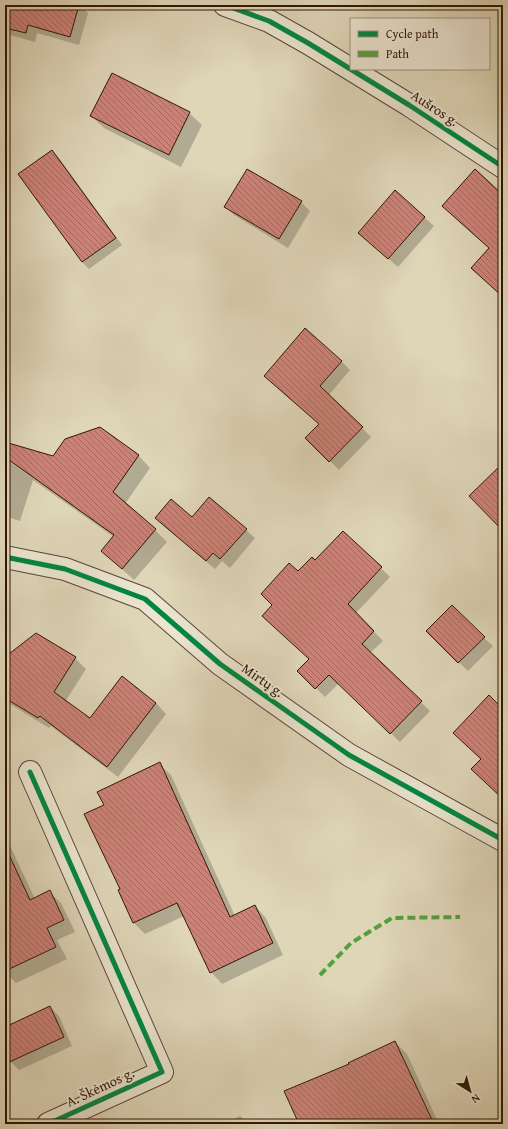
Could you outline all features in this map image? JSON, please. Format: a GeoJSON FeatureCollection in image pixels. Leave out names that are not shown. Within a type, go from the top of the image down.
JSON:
{"type":"FeatureCollection","features":[{"type":"Feature","properties":{"kind":"street","name":"Aušros g."},"geometry":{"type":"LineString","coordinates":[[225,5],[269,21],[350,69]]}},
{"type":"Feature","properties":{"kind":"street","name":"Aušros g."},"geometry":{"type":"LineString","coordinates":[[352,70],[409,105],[503,167]]}},
{"type":"Feature","properties":{"kind":"street","name":"Mirtų g."},"geometry":{"type":"LineString","coordinates":[[5,557],[65,569],[145,600],[220,664],[349,755],[503,840]]}},
{"type":"Feature","properties":{"kind":"street","name":"A. Škėmos g."},"geometry":{"type":"LineString","coordinates":[[30,772],[162,1072],[48,1124]]}},
{"type":"Feature","properties":{"kind":"building"},"geometry":{"type":"Polygon","coordinates":[[[5,5],[79,5],[70,37],[28,25],[26,33],[5,28],[5,5]]]}},
{"type":"Feature","properties":{"kind":"building"},"geometry":{"type":"Polygon","coordinates":[[[112,73],[190,112],[169,155],[90,116],[112,73]]]}},
{"type":"Feature","properties":{"kind":"building"},"geometry":{"type":"Polygon","coordinates":[[[52,150],[116,238],[82,262],[18,174],[52,150]]]}},
{"type":"Feature","properties":{"kind":"building"},"geometry":{"type":"Polygon","coordinates":[[[247,169],[302,201],[279,239],[224,207],[247,169]]]}},
{"type":"Feature","properties":{"kind":"building"},"geometry":{"type":"Polygon","coordinates":[[[475,169],[503,195],[503,297],[471,268],[489,248],[442,206],[475,169]]]}},
{"type":"Feature","properties":{"kind":"building"},"geometry":{"type":"Polygon","coordinates":[[[395,190],[425,217],[388,259],[358,233],[395,190]]]}},
{"type":"Feature","properties":{"kind":"building"},"geometry":{"type":"Polygon","coordinates":[[[305,328],[342,361],[320,386],[363,427],[329,462],[305,438],[319,424],[264,376],[305,328]]]}},
{"type":"Feature","properties":{"kind":"building"},"geometry":{"type":"Polygon","coordinates":[[[100,427],[139,455],[113,492],[156,529],[122,569],[101,551],[114,535],[5,457],[5,442],[53,456],[65,439],[100,427]]]}},
{"type":"Feature","properties":{"kind":"building"},"geometry":{"type":"Polygon","coordinates":[[[503,463],[503,531],[469,496],[503,463]]]}},
{"type":"Feature","properties":{"kind":"building"},"geometry":{"type":"Polygon","coordinates":[[[209,497],[247,529],[220,559],[213,553],[206,561],[155,518],[171,499],[192,517],[209,497]]]}},
{"type":"Feature","properties":{"kind":"building"},"geometry":{"type":"Polygon","coordinates":[[[343,531],[382,567],[348,604],[374,631],[362,644],[422,701],[390,734],[329,675],[315,689],[297,671],[309,659],[262,616],[272,605],[261,594],[289,563],[298,571],[312,557],[315,560],[343,531]]]}},
{"type":"Feature","properties":{"kind":"building"},"geometry":{"type":"Polygon","coordinates":[[[452,605],[485,637],[458,663],[426,631],[452,605]]]}},
{"type":"Feature","properties":{"kind":"building"},"geometry":{"type":"Polygon","coordinates":[[[36,633],[76,657],[54,692],[90,718],[122,676],[156,703],[107,767],[40,716],[38,718],[5,698],[5,657],[36,633]]]}},
{"type":"Feature","properties":{"kind":"building"},"geometry":{"type":"Polygon","coordinates":[[[489,695],[503,709],[503,799],[471,769],[481,759],[453,733],[489,695]]]}},
{"type":"Feature","properties":{"kind":"building"},"geometry":{"type":"Polygon","coordinates":[[[160,762],[230,917],[255,905],[273,943],[210,973],[177,903],[133,923],[118,890],[120,889],[84,814],[104,805],[97,792],[160,762]]]}},
{"type":"Feature","properties":{"kind":"building"},"geometry":{"type":"Polygon","coordinates":[[[5,846],[30,900],[50,890],[64,920],[47,928],[56,947],[5,971],[5,846]]]}},
{"type":"Feature","properties":{"kind":"building"},"geometry":{"type":"Polygon","coordinates":[[[50,1006],[64,1037],[5,1064],[5,1027],[50,1006]]]}},
{"type":"Feature","properties":{"kind":"building"},"geometry":{"type":"Polygon","coordinates":[[[395,1041],[434,1124],[299,1124],[284,1091],[349,1064],[348,1063],[395,1041]]]}},
{"type":"Feature","properties":{"kind":"marked path"},"geometry":{"type":"LineString","coordinates":[[320,975],[351,943],[392,918],[460,917]]}},
{"type":"Feature","properties":{"kind":"cycle path"},"geometry":{"type":"LineString","coordinates":[[225,5],[269,21],[350,69]]}},
{"type":"Feature","properties":{"kind":"cycle path"},"geometry":{"type":"LineString","coordinates":[[352,70],[409,105],[503,167]]}},
{"type":"Feature","properties":{"kind":"cycle path"},"geometry":{"type":"LineString","coordinates":[[5,557],[65,569],[145,599],[220,664],[349,755],[503,840]]}},
{"type":"Feature","properties":{"kind":"cycle path"},"geometry":{"type":"LineString","coordinates":[[30,772],[162,1072],[48,1124]]}}]}
